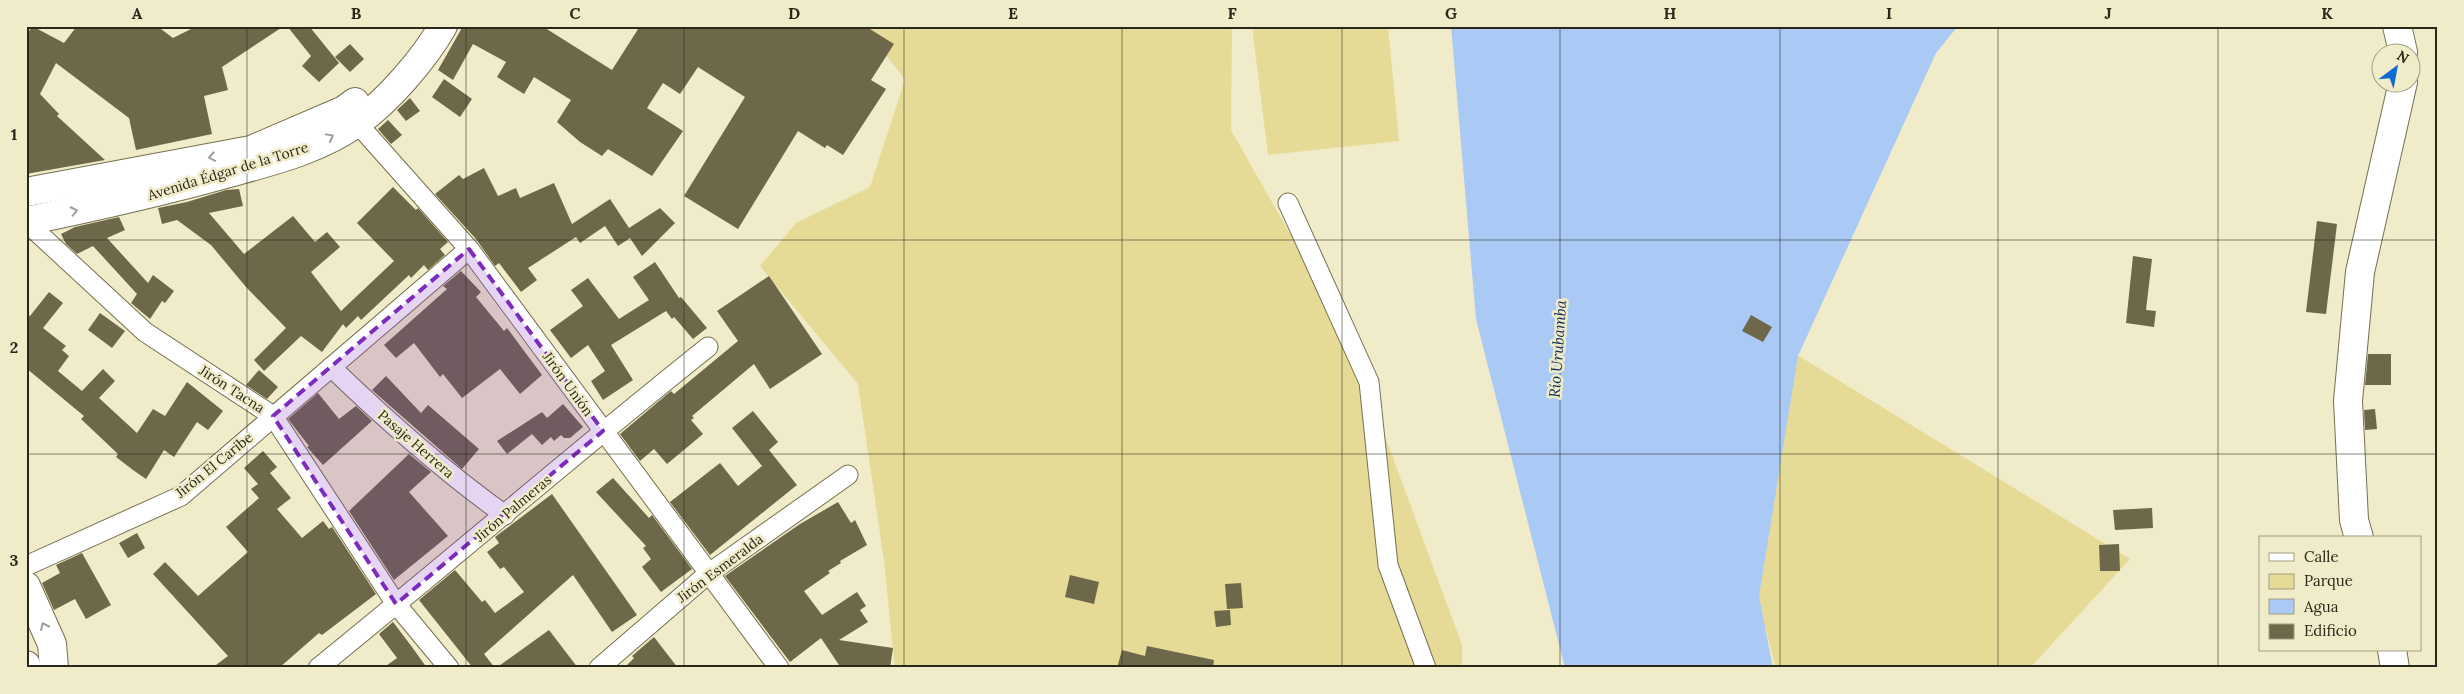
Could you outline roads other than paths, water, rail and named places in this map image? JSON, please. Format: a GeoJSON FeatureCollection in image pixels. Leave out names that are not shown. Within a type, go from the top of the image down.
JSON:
{"type":"FeatureCollection","features":[{"type":"Feature","properties":{"kind":"main road","name":"Avenida Édgar de la Torre"},"geometry":{"type":"LineString","coordinates":[[26,192],[250,150],[352,116],[376,85],[402,58],[426,26]]}},
{"type":"Feature","properties":{"kind":"main road","name":"Avenida Édgar de la Torre"},"geometry":{"type":"LineString","coordinates":[[26,222],[138,198],[275,160],[316,145],[352,116],[400,83],[430,49],[443,26]]}},
{"type":"Feature","properties":{"kind":"main road"},"geometry":{"type":"LineString","coordinates":[[2397,26],[2401,42]]}},
{"type":"Feature","properties":{"kind":"main road"},"geometry":{"type":"LineString","coordinates":[[2358,536],[2354,520],[2348,401],[2360,272],[2401,92]]}},
{"type":"Feature","properties":{"kind":"main road"},"geometry":{"type":"LineString","coordinates":[[26,586],[52,644],[54,668]]}},
{"type":"Feature","properties":{"kind":"main road"},"geometry":{"type":"LineString","coordinates":[[2392,652],[2395,668]]}},
{"type":"Feature","properties":{"kind":"street","name":"Jirón Unión"},"geometry":{"type":"LineString","coordinates":[[352,116],[469,249],[779,668]]}},
{"type":"Feature","properties":{"kind":"street"},"geometry":{"type":"LineString","coordinates":[[1288,203],[1369,382],[1388,565],[1426,668]]}},
{"type":"Feature","properties":{"kind":"street","name":"Jirón Tacna"},"geometry":{"type":"LineString","coordinates":[[26,222],[145,332],[273,416],[396,604],[450,668]]}},
{"type":"Feature","properties":{"kind":"street","name":"Jirón El Caribe"},"geometry":{"type":"LineString","coordinates":[[26,566],[182,496],[469,249]]}},
{"type":"Feature","properties":{"kind":"street","name":"Jirón Palmeras"},"geometry":{"type":"LineString","coordinates":[[318,668],[505,515],[603,431],[708,347]]}},
{"type":"Feature","properties":{"kind":"street","name":"Pasaje Herrera"},"geometry":{"type":"LineString","coordinates":[[331,367],[466,487],[505,515]]}},
{"type":"Feature","properties":{"kind":"street","name":"Jirón Esmeralda"},"geometry":{"type":"LineString","coordinates":[[598,668],[708,574],[848,475]]}},
{"type":"Feature","properties":{"kind":"water","name":"Río Urubamba"},"geometry":{"type":"Polygon","coordinates":[[[1451,26],[1958,26],[1936,53],[1798,356],[1759,596],[1773,668],[1565,668],[1476,319],[1451,26]]]}}]}
